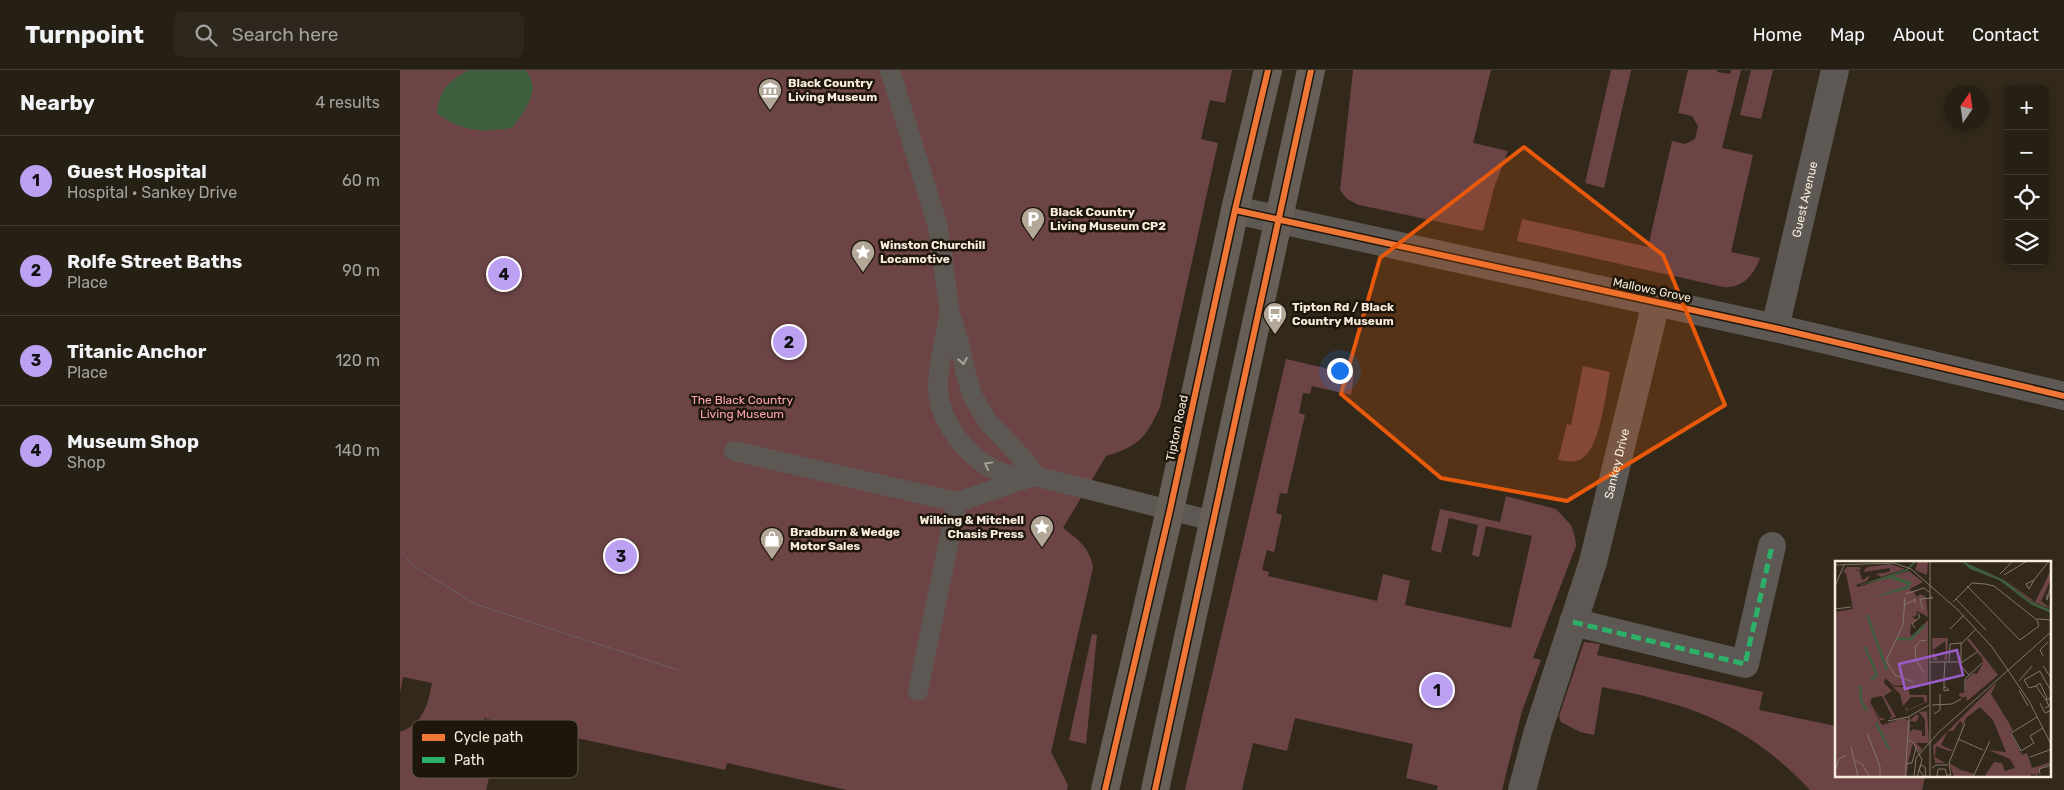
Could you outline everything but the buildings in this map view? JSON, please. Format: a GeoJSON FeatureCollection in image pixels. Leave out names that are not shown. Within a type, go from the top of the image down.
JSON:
{"type":"FeatureCollection","features":[{"type":"Feature","properties":{"kind":"main road","name":"Tipton Road"},"geometry":{"type":"LineString","coordinates":[[1105,790],[1170,510],[1235,210],[1268,70]]}},
{"type":"Feature","properties":{"kind":"main road"},"geometry":{"type":"LineString","coordinates":[[1155,790],[1311,70]]}},
{"type":"Feature","properties":{"kind":"street","name":"Guest Avenue"},"geometry":{"type":"LineString","coordinates":[[1775,328],[1835,70]]}},
{"type":"Feature","properties":{"kind":"street","name":"Mallows Grove"},"geometry":{"type":"LineString","coordinates":[[1235,210],[1775,328],[2064,396]]}},
{"type":"Feature","properties":{"kind":"street","name":"Sankey Drive"},"geometry":{"type":"LineString","coordinates":[[1522,790],[1538,731],[1593,562],[1656,303]]}},
{"type":"Feature","properties":{"kind":"street"},"geometry":{"type":"LineString","coordinates":[[1573,622],[1745,664],[1772,546]]}},
{"type":"Feature","properties":{"kind":"lane"},"geometry":{"type":"LineString","coordinates":[[890,70],[938,228],[950,314],[960,343],[964,370],[972,395],[988,422],[1026,462],[1035,476]]}},
{"type":"Feature","properties":{"kind":"lane"},"geometry":{"type":"LineString","coordinates":[[950,314],[939,371],[938,390],[942,410],[952,430],[974,456],[990,467],[1011,475],[1035,476],[1213,520]]}},
{"type":"Feature","properties":{"kind":"lane"},"geometry":{"type":"LineString","coordinates":[[734,451],[958,502],[1035,476]]}},
{"type":"Feature","properties":{"kind":"lane"},"geometry":{"type":"LineString","coordinates":[[918,691],[958,502]]}},
{"type":"Feature","properties":{"kind":"highlighted area"},"geometry":{"type":"Polygon","coordinates":[[[1524,147],[1663,255],[1725,405],[1567,501],[1441,478],[1341,394],[1380,258],[1524,147]]]}},
{"type":"Feature","properties":{"kind":"green space","name":"The Black Country Living Museum"},"geometry":{"type":"Polygon","coordinates":[[[400,70],[1232,70],[1225,103],[1210,100],[1201,139],[1218,143],[1160,407],[1150,426],[1140,439],[1126,448],[1106,456],[1063,528],[1079,540],[1087,550],[1093,568],[1051,752],[1068,785],[1067,790],[847,790],[727,763],[725,770],[578,738],[578,720],[493,720],[484,718],[484,720],[418,720],[429,699],[432,683],[403,677],[400,693],[400,70]]]}},
{"type":"Feature","properties":{"kind":"green space"},"geometry":{"type":"Polygon","coordinates":[[[1353,70],[1491,70],[1473,143],[1508,151],[1494,188],[1483,231],[1359,205],[1347,199],[1340,190],[1353,70]]]}},
{"type":"Feature","properties":{"kind":"green space"},"geometry":{"type":"Polygon","coordinates":[[[1611,70],[1631,70],[1604,188],[1585,183],[1611,70]]]}},
{"type":"Feature","properties":{"kind":"green space"},"geometry":{"type":"Polygon","coordinates":[[[1688,70],[1717,70],[1717,72],[1730,74],[1731,70],[1741,70],[1722,148],[1753,155],[1731,252],[1760,258],[1751,275],[1746,280],[1736,286],[1723,287],[1517,241],[1522,219],[1648,247],[1672,141],[1685,144],[1695,139],[1698,126],[1692,116],[1678,113],[1688,70]]]}},
{"type":"Feature","properties":{"kind":"green space"},"geometry":{"type":"Polygon","coordinates":[[[1751,70],[1773,70],[1761,119],[1740,115],[1751,70]]]}},
{"type":"Feature","properties":{"kind":"green space"},"geometry":{"type":"Polygon","coordinates":[[[1286,359],[1354,375],[1351,395],[1312,386],[1310,394],[1303,393],[1299,413],[1305,415],[1287,494],[1280,493],[1276,513],[1282,515],[1274,552],[1267,550],[1262,570],[1269,572],[1268,576],[1377,601],[1383,574],[1410,581],[1405,605],[1511,628],[1532,536],[1486,526],[1479,557],[1472,555],[1478,525],[1449,518],[1441,553],[1431,550],[1440,509],[1500,522],[1506,496],[1556,509],[1571,525],[1576,546],[1533,658],[1541,660],[1522,711],[1502,790],[1437,790],[1438,786],[1406,778],[1413,744],[1295,718],[1287,751],[1253,743],[1242,790],[1185,790],[1286,359]]]}},
{"type":"Feature","properties":{"kind":"green space"},"geometry":{"type":"Polygon","coordinates":[[[1583,366],[1610,372],[1601,420],[1588,453],[1576,461],[1558,460],[1567,424],[1571,425],[1583,366]]]}},
{"type":"Feature","properties":{"kind":"green space"},"geometry":{"type":"Polygon","coordinates":[[[1092,634],[1097,635],[1086,744],[1069,740],[1092,634]]]}},
{"type":"Feature","properties":{"kind":"green space"},"geometry":{"type":"Polygon","coordinates":[[[1584,642],[1600,644],[1597,655],[1763,692],[1759,710],[1835,726],[1835,778],[1925,778],[1922,790],[1810,790],[1787,767],[1740,732],[1690,709],[1602,687],[1594,735],[1580,732],[1561,722],[1559,716],[1584,642]]]}},
{"type":"Feature","properties":{"kind":"green space","name":"The Black Country Living Museum"},"geometry":{"type":"Polygon","coordinates":[[[412,726],[412,778],[489,778],[486,790],[400,790],[400,732],[412,726]]]}},
{"type":"Feature","properties":{"kind":"shaded area"},"geometry":{"type":"Polygon","coordinates":[[[469,70],[525,70],[530,77],[532,92],[527,107],[512,128],[482,130],[463,127],[454,124],[437,113],[440,97],[446,87],[450,82],[469,70]]]}},
{"type":"Feature","properties":{"kind":"tram line"},"geometry":{"type":"LineString","coordinates":[[400,550],[414,566],[475,604],[678,670]]}},
{"type":"Feature","properties":{"kind":"marked path"},"geometry":{"type":"LineString","coordinates":[[1573,622],[1745,664],[1772,546]]}},
{"type":"Feature","properties":{"kind":"cycle path"},"geometry":{"type":"LineString","coordinates":[[1105,790],[1170,510],[1235,210],[1268,70]]}},
{"type":"Feature","properties":{"kind":"cycle path"},"geometry":{"type":"LineString","coordinates":[[1155,790],[1311,70]]}},
{"type":"Feature","properties":{"kind":"cycle path"},"geometry":{"type":"LineString","coordinates":[[1235,210],[1775,328],[2064,396]]}},
{"type":"Feature","properties":{"kind":"place","name":"Black Country Living Museum"},"geometry":{"type":"Point","coordinates":[770,111]}},
{"type":"Feature","properties":{"kind":"place","name":"Black Country Living Museum CP2"},"geometry":{"type":"Point","coordinates":[1033,240]}},
{"type":"Feature","properties":{"kind":"place","name":"Winston Churchill Locamotive"},"geometry":{"type":"Point","coordinates":[863,273]}},
{"type":"Feature","properties":{"kind":"place","name":"Museum Shop"},"geometry":{"type":"Point","coordinates":[504,274]}},
{"type":"Feature","properties":{"kind":"place","name":"Tipton Rd / Black Country Museum"},"geometry":{"type":"Point","coordinates":[1275,335]}},
{"type":"Feature","properties":{"kind":"place","name":"Rolfe Street Baths"},"geometry":{"type":"Point","coordinates":[789,342]}},
{"type":"Feature","properties":{"kind":"place","name":"Wilking & Mitchell Chasis Press"},"geometry":{"type":"Point","coordinates":[1042,548]}},
{"type":"Feature","properties":{"kind":"place","name":"Titanic Anchor"},"geometry":{"type":"Point","coordinates":[621,556]}},
{"type":"Feature","properties":{"kind":"place","name":"Bradburn & Wedge Motor Sales"},"geometry":{"type":"Point","coordinates":[772,560]}},
{"type":"Feature","properties":{"kind":"place","name":"Guest Hospital"},"geometry":{"type":"Point","coordinates":[1437,690]}}]}
